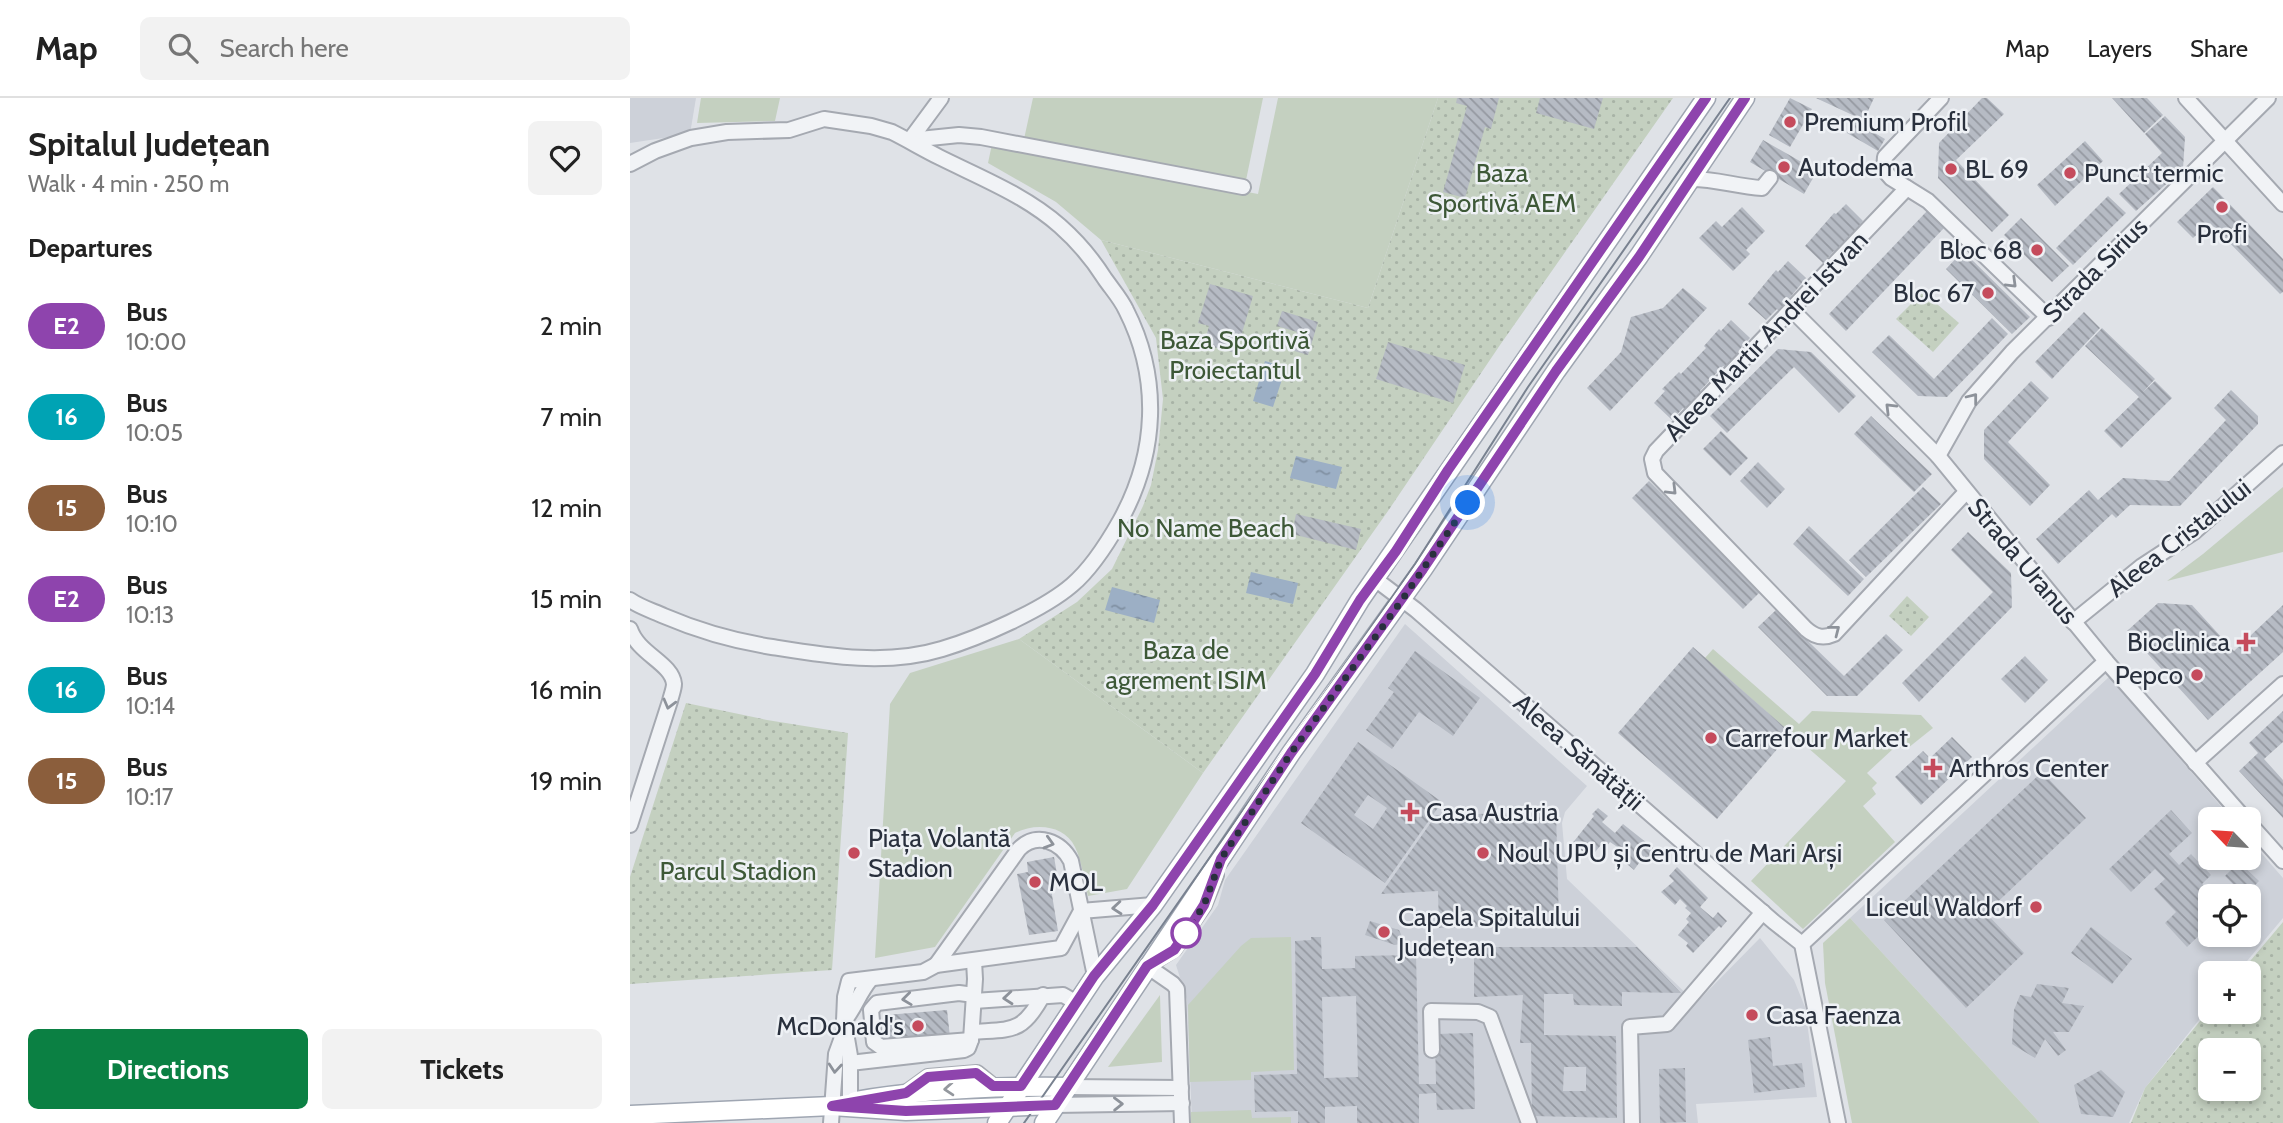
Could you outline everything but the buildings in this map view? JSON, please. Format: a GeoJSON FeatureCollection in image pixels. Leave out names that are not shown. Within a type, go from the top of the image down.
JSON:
{"type":"FeatureCollection","features":[{"type":"Feature","properties":{"kind":"main road"},"geometry":{"type":"LineString","coordinates":[[1002,1115],[1094,976],[1153,905],[1315,674],[1375,579],[1706,98]]}},
{"type":"Feature","properties":{"kind":"main road"},"geometry":{"type":"LineString","coordinates":[[1044,1123],[1291,753],[1402,600],[1556,371],[1639,257],[1745,98]]}},
{"type":"Feature","properties":{"kind":"main road"},"geometry":{"type":"LineString","coordinates":[[838,1110],[906,1093],[993,1086],[1068,1087]]}},
{"type":"Feature","properties":{"kind":"main road"},"geometry":{"type":"LineString","coordinates":[[630,1115],[838,1110],[906,1111],[939,1117],[1002,1115],[1055,1105]]}},
{"type":"Feature","properties":{"kind":"street"},"geometry":{"type":"LineString","coordinates":[[909,140],[941,98]]}},
{"type":"Feature","properties":{"kind":"street"},"geometry":{"type":"LineString","coordinates":[[1941,98],[1883,161],[1884,170],[1891,178],[1928,201],[2049,318]]}},
{"type":"Feature","properties":{"kind":"street"},"geometry":{"type":"LineString","coordinates":[[2186,98],[2283,204]]}},
{"type":"Feature","properties":{"kind":"street","name":"Strada Sirius"},"geometry":{"type":"LineString","coordinates":[[1938,456],[1969,401],[2012,352],[2268,98]]}},
{"type":"Feature","properties":{"kind":"street"},"geometry":{"type":"LineString","coordinates":[[630,164],[655,151],[691,138],[761,130],[789,130],[824,119],[892,132],[1010,192],[1050,218],[1076,242],[1126,309],[1146,363],[1152,401],[1146,456],[1133,495],[1116,529],[1092,564],[1071,586],[1056,596],[990,631],[941,649],[902,657],[836,657],[744,643],[690,628],[630,600]]}},
{"type":"Feature","properties":{"kind":"street"},"geometry":{"type":"LineString","coordinates":[[909,140],[959,135],[981,137],[1242,187]]}},
{"type":"Feature","properties":{"kind":"street"},"geometry":{"type":"LineString","coordinates":[[1689,179],[1706,178],[1762,188],[1770,178]]}},
{"type":"Feature","properties":{"kind":"street","name":"Aleea Martir Andrei Istvan"},"geometry":{"type":"LineString","coordinates":[[1907,188],[1652,458],[1655,473],[1806,629],[1813,635],[1826,637],[1834,634],[1966,492]]}},
{"type":"Feature","properties":{"kind":"street","name":"Strada Uranus"},"geometry":{"type":"LineString","coordinates":[[1792,310],[1938,456],[2106,662],[2234,807]]}},
{"type":"Feature","properties":{"kind":"street","name":"Aleea Cristalului"},"geometry":{"type":"LineString","coordinates":[[2073,622],[2142,566],[2194,532],[2283,453]]}},
{"type":"Feature","properties":{"kind":"street","name":"Aleea Sănătății"},"geometry":{"type":"LineString","coordinates":[[1375,579],[1802,944]]}},
{"type":"Feature","properties":{"kind":"street"},"geometry":{"type":"LineString","coordinates":[[630,629],[632,636],[645,652],[671,674],[674,684],[630,825]]}},
{"type":"Feature","properties":{"kind":"street"},"geometry":{"type":"LineString","coordinates":[[1838,1123],[1802,944],[2106,662]]}},
{"type":"Feature","properties":{"kind":"street"},"geometry":{"type":"LineString","coordinates":[[2195,763],[2283,684]]}},
{"type":"Feature","properties":{"kind":"street","name":"Strada Uranus"},"geometry":{"type":"LineString","coordinates":[[2261,837],[2283,861]]}},
{"type":"Feature","properties":{"kind":"street"},"geometry":{"type":"LineString","coordinates":[[936,965],[1022,845],[1033,840],[1054,843],[1066,852],[1071,861],[1094,976]]}},
{"type":"Feature","properties":{"kind":"street"},"geometry":{"type":"LineString","coordinates":[[1081,911],[1153,905]]}},
{"type":"Feature","properties":{"kind":"street"},"geometry":{"type":"LineString","coordinates":[[838,1110],[850,1063],[844,1026],[845,997],[849,981],[923,972],[936,965],[1061,948],[1081,911]]}},
{"type":"Feature","properties":{"kind":"street"},"geometry":{"type":"LineString","coordinates":[[1632,1123],[1630,1027],[1667,1024],[1763,912]]}},
{"type":"Feature","properties":{"kind":"street"},"geometry":{"type":"LineString","coordinates":[[850,1063],[968,1048],[974,998],[974,961]]}},
{"type":"Feature","properties":{"kind":"street"},"geometry":{"type":"LineString","coordinates":[[1147,966],[1177,989],[1182,1123]]}},
{"type":"Feature","properties":{"kind":"street"},"geometry":{"type":"LineString","coordinates":[[838,1110],[836,1054],[844,1026],[859,993],[870,979]]}},
{"type":"Feature","properties":{"kind":"street"},"geometry":{"type":"LineString","coordinates":[[1043,995],[1029,1017],[1015,1028],[881,1048],[874,1041],[871,1010],[877,1003],[959,993],[974,998],[1043,995],[1063,995],[1077,1003]]}},
{"type":"Feature","properties":{"kind":"street"},"geometry":{"type":"LineString","coordinates":[[1432,1050],[1431,1011],[1478,1012],[1490,1017],[1529,1123]]}},
{"type":"Feature","properties":{"kind":"street"},"geometry":{"type":"LineString","coordinates":[[1068,1087],[1181,1095]]}},
{"type":"Feature","properties":{"kind":"street"},"geometry":{"type":"LineString","coordinates":[[1055,1105],[1181,1095]]}},
{"type":"Feature","properties":{"kind":"shaded area"},"geometry":{"type":"Polygon","coordinates":[[[630,98],[696,98],[690,134],[630,143],[630,98]]]}},
{"type":"Feature","properties":{"kind":"shaded area"},"geometry":{"type":"Polygon","coordinates":[[[1405,624],[1587,786],[1565,812],[1562,823],[1567,879],[1696,1003],[1760,938],[1794,980],[1805,1007],[1817,1097],[1696,1104],[1698,1123],[1192,1123],[1187,1000],[1176,965],[1218,905],[1225,880],[1405,624]]]}},
{"type":"Feature","properties":{"kind":"shaded area","name":"Liceul Waldorf"},"geometry":{"type":"Polygon","coordinates":[[[2109,677],[2222,807],[2198,807],[2198,870],[2261,870],[2261,853],[2283,878],[2283,918],[2261,944],[2261,884],[2198,884],[2198,947],[2259,947],[2247,961],[2198,961],[2198,1021],[2145,1088],[2129,1123],[2040,1123],[1850,918],[2109,677]]]}},
{"type":"Feature","properties":{"kind":"green space"},"geometry":{"type":"Polygon","coordinates":[[[701,98],[780,98],[775,121],[697,123],[701,98]]]}},
{"type":"Feature","properties":{"kind":"green space"},"geometry":{"type":"Polygon","coordinates":[[[1033,98],[1263,98],[1245,185],[1024,139],[1033,98]]]}},
{"type":"Feature","properties":{"kind":"green space"},"geometry":{"type":"Polygon","coordinates":[[[1278,98],[1438,98],[1368,308],[1101,240],[1056,202],[988,163],[992,144],[1258,194],[1278,98]]]}},
{"type":"Feature","properties":{"kind":"green space"},"geometry":{"type":"Polygon","coordinates":[[[1438,98],[1673,98],[1500,345],[1388,511],[1203,773],[1019,639],[1077,602],[1112,569],[1151,485],[1163,399],[1156,338],[1101,240],[1368,308],[1438,98]]]}},
{"type":"Feature","properties":{"kind":"green space"},"geometry":{"type":"Polygon","coordinates":[[[1923,292],[1959,323],[1933,352],[1896,319],[1923,292]]]}},
{"type":"Feature","properties":{"kind":"green space"},"geometry":{"type":"Polygon","coordinates":[[[2283,487],[2283,552],[2167,581],[2203,554],[2283,487]]]}},
{"type":"Feature","properties":{"kind":"green space"},"geometry":{"type":"Polygon","coordinates":[[[1907,596],[1929,617],[1911,636],[1889,616],[1907,596]]]}},
{"type":"Feature","properties":{"kind":"green space"},"geometry":{"type":"Polygon","coordinates":[[[1019,639],[1203,773],[1127,889],[1088,896],[1079,858],[1070,839],[1048,828],[1023,830],[1015,833],[935,947],[875,958],[890,704],[910,673],[1019,639]]]}},
{"type":"Feature","properties":{"kind":"green space"},"geometry":{"type":"Polygon","coordinates":[[[1713,649],[1799,724],[1812,711],[1921,715],[1933,728],[1908,748],[1894,748],[1867,773],[1877,783],[1872,788],[1876,794],[1863,806],[1895,842],[1803,929],[1751,881],[1846,781],[1705,658],[1713,649]]]}},
{"type":"Feature","properties":{"kind":"green space","name":"Parcul Stadion"},"geometry":{"type":"Polygon","coordinates":[[[686,703],[848,733],[832,970],[630,984],[630,877],[686,703]]]}},
{"type":"Feature","properties":{"kind":"green space"},"geometry":{"type":"Polygon","coordinates":[[[1850,918],[2040,1123],[1852,1123],[1825,983],[1823,943],[1850,918]]]}},
{"type":"Feature","properties":{"kind":"green space"},"geometry":{"type":"Polygon","coordinates":[[[2283,922],[2283,1123],[2131,1123],[2145,1088],[2198,1024],[2261,1024],[2261,961],[2250,961],[2283,922]]]}},
{"type":"Feature","properties":{"kind":"green space"},"geometry":{"type":"Polygon","coordinates":[[[1291,937],[1294,1070],[1251,1072],[1251,1080],[1190,1082],[1188,1005],[1251,938],[1291,937]]]}},
{"type":"Feature","properties":{"kind":"green space"},"geometry":{"type":"Polygon","coordinates":[[[1160,995],[1162,1062],[1108,1067],[1160,995]]]}},
{"type":"Feature","properties":{"kind":"green space"},"geometry":{"type":"Polygon","coordinates":[[[1251,1110],[1252,1118],[1291,1117],[1291,1123],[1191,1123],[1191,1112],[1251,1110]]]}},
{"type":"Feature","properties":{"kind":"water"},"geometry":{"type":"Polygon","coordinates":[[[1265,361],[1286,367],[1273,407],[1253,401],[1265,361]]]}},
{"type":"Feature","properties":{"kind":"water"},"geometry":{"type":"Polygon","coordinates":[[[1296,456],[1342,467],[1336,489],[1290,478],[1296,456]]]}},
{"type":"Feature","properties":{"kind":"water"},"geometry":{"type":"Polygon","coordinates":[[[1251,572],[1298,583],[1293,604],[1246,593],[1251,572]]]}},
{"type":"Feature","properties":{"kind":"water"},"geometry":{"type":"Polygon","coordinates":[[[1112,587],[1160,600],[1154,623],[1105,610],[1112,587]]]}},
{"type":"Feature","properties":{"kind":"tram line"},"geometry":{"type":"LineString","coordinates":[[1024,1123],[1415,564],[1528,387],[1730,98]]}},
{"type":"Feature","properties":{"kind":"bus line","name":"E2"},"geometry":{"type":"LineString","coordinates":[[1706,98],[1448,470],[1396,551],[1360,600],[1315,674],[1153,905],[1094,976],[1021,1086],[993,1086],[976,1073],[928,1077],[906,1093],[832,1106],[906,1111],[1055,1105],[1147,966],[1174,950],[1186,933],[1204,905],[1221,859],[1291,753],[1389,619],[1556,371],[1639,257],[1745,98]]}},
{"type":"Feature","properties":{"kind":"place","name":"Premium Profil"},"geometry":{"type":"Point","coordinates":[1790,122]}},
{"type":"Feature","properties":{"kind":"place","name":"Autodema"},"geometry":{"type":"Point","coordinates":[1784,167]}},
{"type":"Feature","properties":{"kind":"place","name":"BL 69"},"geometry":{"type":"Point","coordinates":[1951,169]}},
{"type":"Feature","properties":{"kind":"place","name":"Punct termic"},"geometry":{"type":"Point","coordinates":[2070,173]}},
{"type":"Feature","properties":{"kind":"place","name":"Profi"},"geometry":{"type":"Point","coordinates":[2222,207]}},
{"type":"Feature","properties":{"kind":"place","name":"Bloc 68"},"geometry":{"type":"Point","coordinates":[2037,250]}},
{"type":"Feature","properties":{"kind":"place","name":"Bloc 67"},"geometry":{"type":"Point","coordinates":[1988,293]}},
{"type":"Feature","properties":{"kind":"place","name":"Bioclinica"},"geometry":{"type":"Point","coordinates":[2246,642]}},
{"type":"Feature","properties":{"kind":"place","name":"Pepco"},"geometry":{"type":"Point","coordinates":[2197,675]}},
{"type":"Feature","properties":{"kind":"place","name":"Carrefour Market"},"geometry":{"type":"Point","coordinates":[1711,738]}},
{"type":"Feature","properties":{"kind":"place","name":"Arthros Center"},"geometry":{"type":"Point","coordinates":[1933,768]}},
{"type":"Feature","properties":{"kind":"place","name":"Casa Austria"},"geometry":{"type":"Point","coordinates":[1410,812]}},
{"type":"Feature","properties":{"kind":"place","name":"Piața Volantă Stadion"},"geometry":{"type":"Point","coordinates":[854,853]}},
{"type":"Feature","properties":{"kind":"place","name":"Noul UPU și Centru de Mari Arși"},"geometry":{"type":"Point","coordinates":[1483,853]}},
{"type":"Feature","properties":{"kind":"place","name":"MOL"},"geometry":{"type":"Point","coordinates":[1035,882]}},
{"type":"Feature","properties":{"kind":"place","name":"Liceul Waldorf"},"geometry":{"type":"Point","coordinates":[2036,907]}},
{"type":"Feature","properties":{"kind":"place","name":"Capela Spitalului Județean"},"geometry":{"type":"Point","coordinates":[1384,932]}},
{"type":"Feature","properties":{"kind":"place","name":"Casa Faenza"},"geometry":{"type":"Point","coordinates":[1752,1015]}},
{"type":"Feature","properties":{"kind":"place","name":"McDonald's"},"geometry":{"type":"Point","coordinates":[918,1026]}},
{"type":"Feature","properties":{"kind":"route"},"geometry":{"type":"LineString","coordinates":[[1186,933],[1204,905],[1221,859],[1291,753],[1402,600],[1468,503]]}},
{"type":"Feature","properties":{"kind":"park label","name":"Baza Sportivă AEM"},"geometry":{"type":"Point","coordinates":[1502,188]}},
{"type":"Feature","properties":{"kind":"park label","name":"Baza Sportivă Proiectantul"},"geometry":{"type":"Point","coordinates":[1235,355]}},
{"type":"Feature","properties":{"kind":"park label","name":"No Name Beach"},"geometry":{"type":"Point","coordinates":[1206,528]}},
{"type":"Feature","properties":{"kind":"park label","name":"Baza de agrement ISIM"},"geometry":{"type":"Point","coordinates":[1186,665]}}]}
